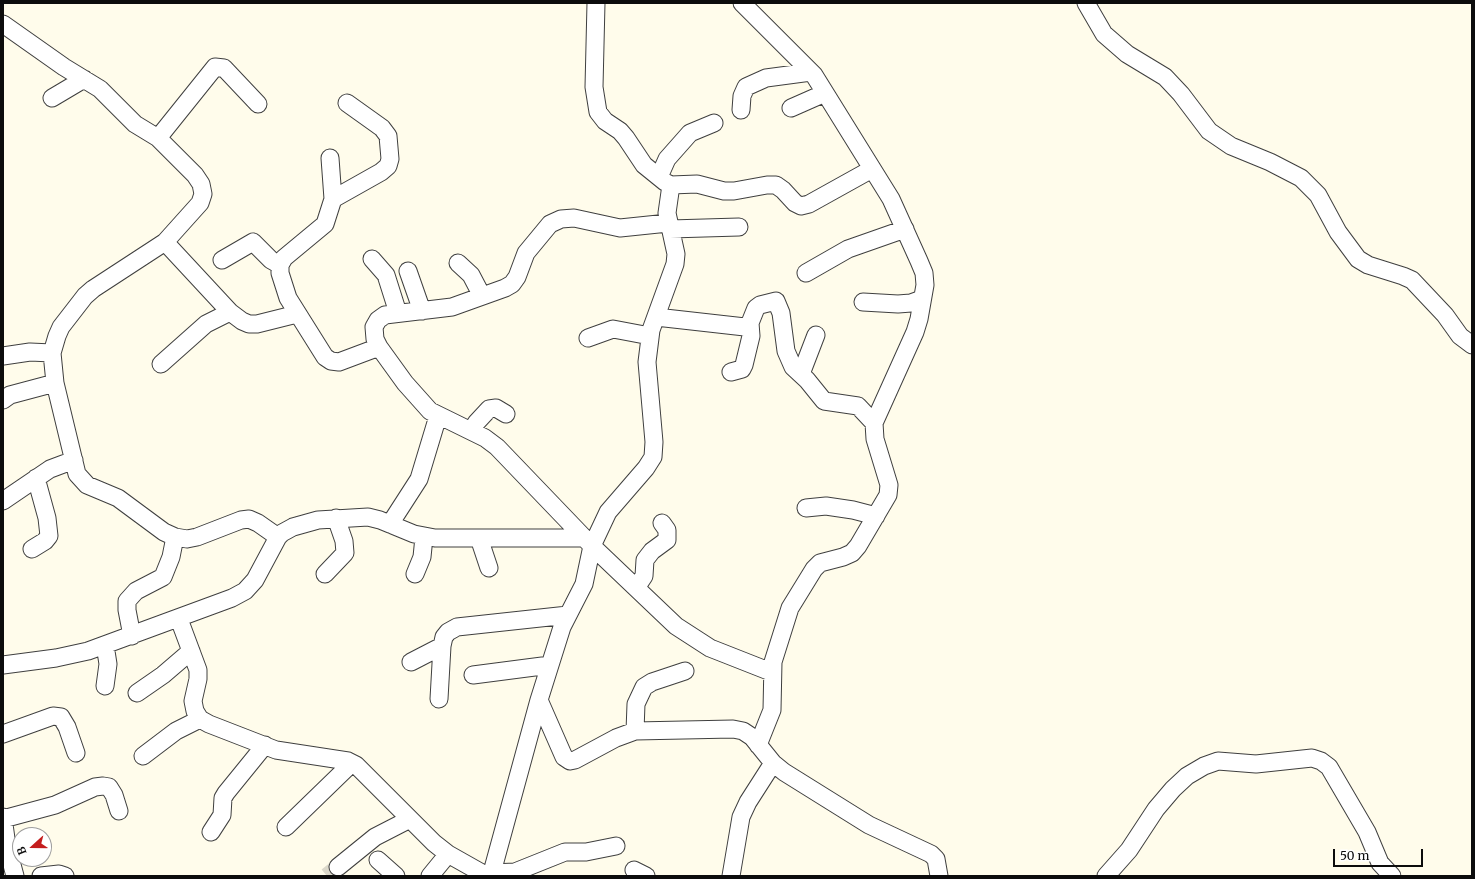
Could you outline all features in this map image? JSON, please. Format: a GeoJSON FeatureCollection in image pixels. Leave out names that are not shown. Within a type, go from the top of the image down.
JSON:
{"type":"FeatureCollection","features":[{"type":"Feature","properties":{"kind":"street"},"geometry":{"type":"LineString","coordinates":[[596,3],[594,87],[598,112],[605,121],[620,131],[644,165],[665,181],[697,184],[724,191],[776,185],[795,203],[801,206],[809,204],[872,169]]}},
{"type":"Feature","properties":{"kind":"street"},"geometry":{"type":"LineString","coordinates":[[742,3],[811,72],[825,93],[892,199],[924,273],[925,285],[915,332],[874,424],[875,440],[889,485],[888,495],[858,546],[852,553],[843,557],[827,560],[814,569],[786,617],[771,672],[772,710],[758,745]]}},
{"type":"Feature","properties":{"kind":"street"},"geometry":{"type":"LineString","coordinates":[[1086,3],[1104,34],[1127,54],[1166,77],[1209,131],[1231,146],[1270,162],[1301,178],[1318,195],[1338,232],[1358,259],[1368,266],[1412,280],[1445,315],[1460,336],[1472,345]]}},
{"type":"Feature","properties":{"kind":"street"},"geometry":{"type":"LineString","coordinates":[[3,24],[107,95],[136,124],[158,138],[195,175],[201,184],[203,194],[200,203],[165,242],[93,289],[85,296],[61,327],[52,353],[56,383],[77,474],[87,485],[118,498],[164,532],[175,537],[187,539],[197,537],[241,520],[249,519],[258,523],[278,537]]}},
{"type":"Feature","properties":{"kind":"street"},"geometry":{"type":"LineString","coordinates":[[158,138],[215,67],[224,68],[258,104]]}},
{"type":"Feature","properties":{"kind":"street"},"geometry":{"type":"LineString","coordinates":[[741,110],[742,96],[746,87],[766,78],[811,72]]}},
{"type":"Feature","properties":{"kind":"street"},"geometry":{"type":"LineString","coordinates":[[52,98],[84,79]]}},
{"type":"Feature","properties":{"kind":"street"},"geometry":{"type":"LineString","coordinates":[[790,108],[825,93]]}},
{"type":"Feature","properties":{"kind":"street"},"geometry":{"type":"LineString","coordinates":[[333,199],[381,172],[388,166],[390,159],[388,136],[385,132],[347,103]]}},
{"type":"Feature","properties":{"kind":"street"},"geometry":{"type":"LineString","coordinates":[[490,875],[550,665],[568,615],[584,584],[588,542],[608,512],[646,468],[653,457],[654,442],[647,362],[650,336],[675,264],[676,254],[667,213],[665,181],[667,159],[690,133],[714,124]]}},
{"type":"Feature","properties":{"kind":"street"},"geometry":{"type":"LineString","coordinates":[[330,158],[333,199],[325,224],[284,258],[280,265],[282,283],[297,314],[325,357],[331,361],[339,362],[347,360],[379,347]]}},
{"type":"Feature","properties":{"kind":"street"},"geometry":{"type":"LineString","coordinates":[[739,227],[669,226],[620,228],[574,218],[561,219],[550,224],[526,253],[512,284],[444,309],[422,310],[385,315],[378,320],[374,327],[375,339],[379,347],[405,383],[430,411],[438,416],[473,427],[497,447],[588,542],[676,626],[710,648],[771,672]]}},
{"type":"Feature","properties":{"kind":"street"},"geometry":{"type":"LineString","coordinates":[[806,273],[848,249],[905,229]]}},
{"type":"Feature","properties":{"kind":"street"},"geometry":{"type":"LineString","coordinates":[[165,242],[230,312],[249,324],[257,324],[297,314]]}},
{"type":"Feature","properties":{"kind":"street"},"geometry":{"type":"LineString","coordinates":[[222,260],[253,242],[271,260],[280,265]]}},
{"type":"Feature","properties":{"kind":"street"},"geometry":{"type":"LineString","coordinates":[[372,259],[386,275],[398,313]]}},
{"type":"Feature","properties":{"kind":"street"},"geometry":{"type":"LineString","coordinates":[[458,263],[471,275],[482,296]]}},
{"type":"Feature","properties":{"kind":"street"},"geometry":{"type":"LineString","coordinates":[[408,271],[422,310]]}},
{"type":"Feature","properties":{"kind":"street"},"geometry":{"type":"LineString","coordinates":[[863,302],[898,304],[912,303],[922,299]]}},
{"type":"Feature","properties":{"kind":"street"},"geometry":{"type":"LineString","coordinates":[[730,372],[740,370],[744,365],[751,336],[750,323],[756,308],[771,301],[776,301],[782,313],[789,360],[824,401],[858,406],[874,424]]}},
{"type":"Feature","properties":{"kind":"street"},"geometry":{"type":"LineString","coordinates":[[161,364],[206,324],[230,312]]}},
{"type":"Feature","properties":{"kind":"street"},"geometry":{"type":"LineString","coordinates":[[656,318],[739,327],[745,327],[750,323]]}},
{"type":"Feature","properties":{"kind":"street"},"geometry":{"type":"LineString","coordinates":[[588,338],[613,329],[650,336]]}},
{"type":"Feature","properties":{"kind":"street"},"geometry":{"type":"LineString","coordinates":[[801,374],[809,359],[816,335]]}},
{"type":"Feature","properties":{"kind":"street"},"geometry":{"type":"LineString","coordinates":[[3,356],[30,352],[52,353]]}},
{"type":"Feature","properties":{"kind":"street"},"geometry":{"type":"LineString","coordinates":[[3,400],[10,396],[56,383]]}},
{"type":"Feature","properties":{"kind":"street"},"geometry":{"type":"LineString","coordinates":[[473,427],[489,408],[496,408],[506,414]]}},
{"type":"Feature","properties":{"kind":"street"},"geometry":{"type":"LineString","coordinates":[[390,524],[419,479],[438,416]]}},
{"type":"Feature","properties":{"kind":"street"},"geometry":{"type":"LineString","coordinates":[[3,501],[50,469],[74,460]]}},
{"type":"Feature","properties":{"kind":"street"},"geometry":{"type":"LineString","coordinates":[[32,549],[45,542],[49,536],[48,518],[36,478]]}},
{"type":"Feature","properties":{"kind":"street"},"geometry":{"type":"LineString","coordinates":[[806,508],[826,506],[853,510],[876,516]]}},
{"type":"Feature","properties":{"kind":"street"},"geometry":{"type":"LineString","coordinates":[[3,665],[72,656],[179,619],[232,598],[245,591],[255,580],[282,532],[293,527],[318,520],[368,517],[424,536],[588,542]]}},
{"type":"Feature","properties":{"kind":"street"},"geometry":{"type":"LineString","coordinates":[[325,574],[344,553],[344,541],[336,518]]}},
{"type":"Feature","properties":{"kind":"street"},"geometry":{"type":"LineString","coordinates":[[636,588],[644,576],[645,560],[652,551],[668,540],[667,530],[662,523]]}},
{"type":"Feature","properties":{"kind":"street"},"geometry":{"type":"LineString","coordinates":[[415,574],[422,557],[424,536]]}},
{"type":"Feature","properties":{"kind":"street"},"geometry":{"type":"LineString","coordinates":[[132,636],[127,610],[127,601],[136,591],[163,577],[170,562],[175,537]]}},
{"type":"Feature","properties":{"kind":"street"},"geometry":{"type":"LineString","coordinates":[[479,538],[489,568]]}},
{"type":"Feature","properties":{"kind":"street"},"geometry":{"type":"LineString","coordinates":[[440,699],[442,646],[444,637],[448,632],[457,627],[568,615]]}},
{"type":"Feature","properties":{"kind":"street"},"geometry":{"type":"LineString","coordinates":[[179,619],[198,670],[198,679],[193,701],[195,711],[200,719],[209,724],[287,752],[352,763],[364,770],[434,843],[448,854],[490,875],[519,873],[565,852],[586,852],[616,846]]}},
{"type":"Feature","properties":{"kind":"street"},"geometry":{"type":"LineString","coordinates":[[105,645],[108,664],[105,686]]}},
{"type":"Feature","properties":{"kind":"street"},"geometry":{"type":"LineString","coordinates":[[411,662],[442,646]]}},
{"type":"Feature","properties":{"kind":"street"},"geometry":{"type":"LineString","coordinates":[[137,693],[163,675],[191,651]]}},
{"type":"Feature","properties":{"kind":"street"},"geometry":{"type":"LineString","coordinates":[[473,675],[550,665]]}},
{"type":"Feature","properties":{"kind":"street"},"geometry":{"type":"LineString","coordinates":[[635,731],[636,704],[644,688],[652,682],[684,671]]}},
{"type":"Feature","properties":{"kind":"street"},"geometry":{"type":"LineString","coordinates":[[539,700],[564,757],[570,761],[575,760],[616,738],[635,731],[733,729],[743,731],[758,745],[773,763],[784,772],[869,825],[931,854],[936,859],[940,876]]}},
{"type":"Feature","properties":{"kind":"street"},"geometry":{"type":"LineString","coordinates":[[3,734],[53,716],[61,717],[67,727],[76,753]]}},
{"type":"Feature","properties":{"kind":"street"},"geometry":{"type":"LineString","coordinates":[[143,756],[176,731],[200,719]]}},
{"type":"Feature","properties":{"kind":"street"},"geometry":{"type":"LineString","coordinates":[[211,832],[222,815],[223,798],[226,793],[265,745]]}},
{"type":"Feature","properties":{"kind":"street"},"geometry":{"type":"LineString","coordinates":[[1106,876],[1129,850],[1156,809],[1173,789],[1187,776],[1204,766],[1218,761],[1256,764],[1312,758],[1321,761],[1329,767],[1367,832],[1380,863],[1392,876]]}},
{"type":"Feature","properties":{"kind":"street"},"geometry":{"type":"LineString","coordinates":[[286,826],[352,763]]}},
{"type":"Feature","properties":{"kind":"street"},"geometry":{"type":"LineString","coordinates":[[731,876],[741,817],[748,802],[773,763]]}},
{"type":"Feature","properties":{"kind":"street"},"geometry":{"type":"LineString","coordinates":[[15,876],[7,846],[3,818],[55,805],[95,787],[103,786],[109,787],[114,795],[119,811]]}},
{"type":"Feature","properties":{"kind":"street"},"geometry":{"type":"LineString","coordinates":[[338,867],[375,837],[410,818]]}},
{"type":"Feature","properties":{"kind":"street"},"geometry":{"type":"LineString","coordinates":[[429,876],[448,854]]}},
{"type":"Feature","properties":{"kind":"street"},"geometry":{"type":"LineString","coordinates":[[378,860],[396,876]]}},
{"type":"Feature","properties":{"kind":"street"},"geometry":{"type":"LineString","coordinates":[[41,876],[59,874],[66,876]]}},
{"type":"Feature","properties":{"kind":"tunnel"},"geometry":{"type":"LineString","coordinates":[[327,876],[338,867]]}}]}
